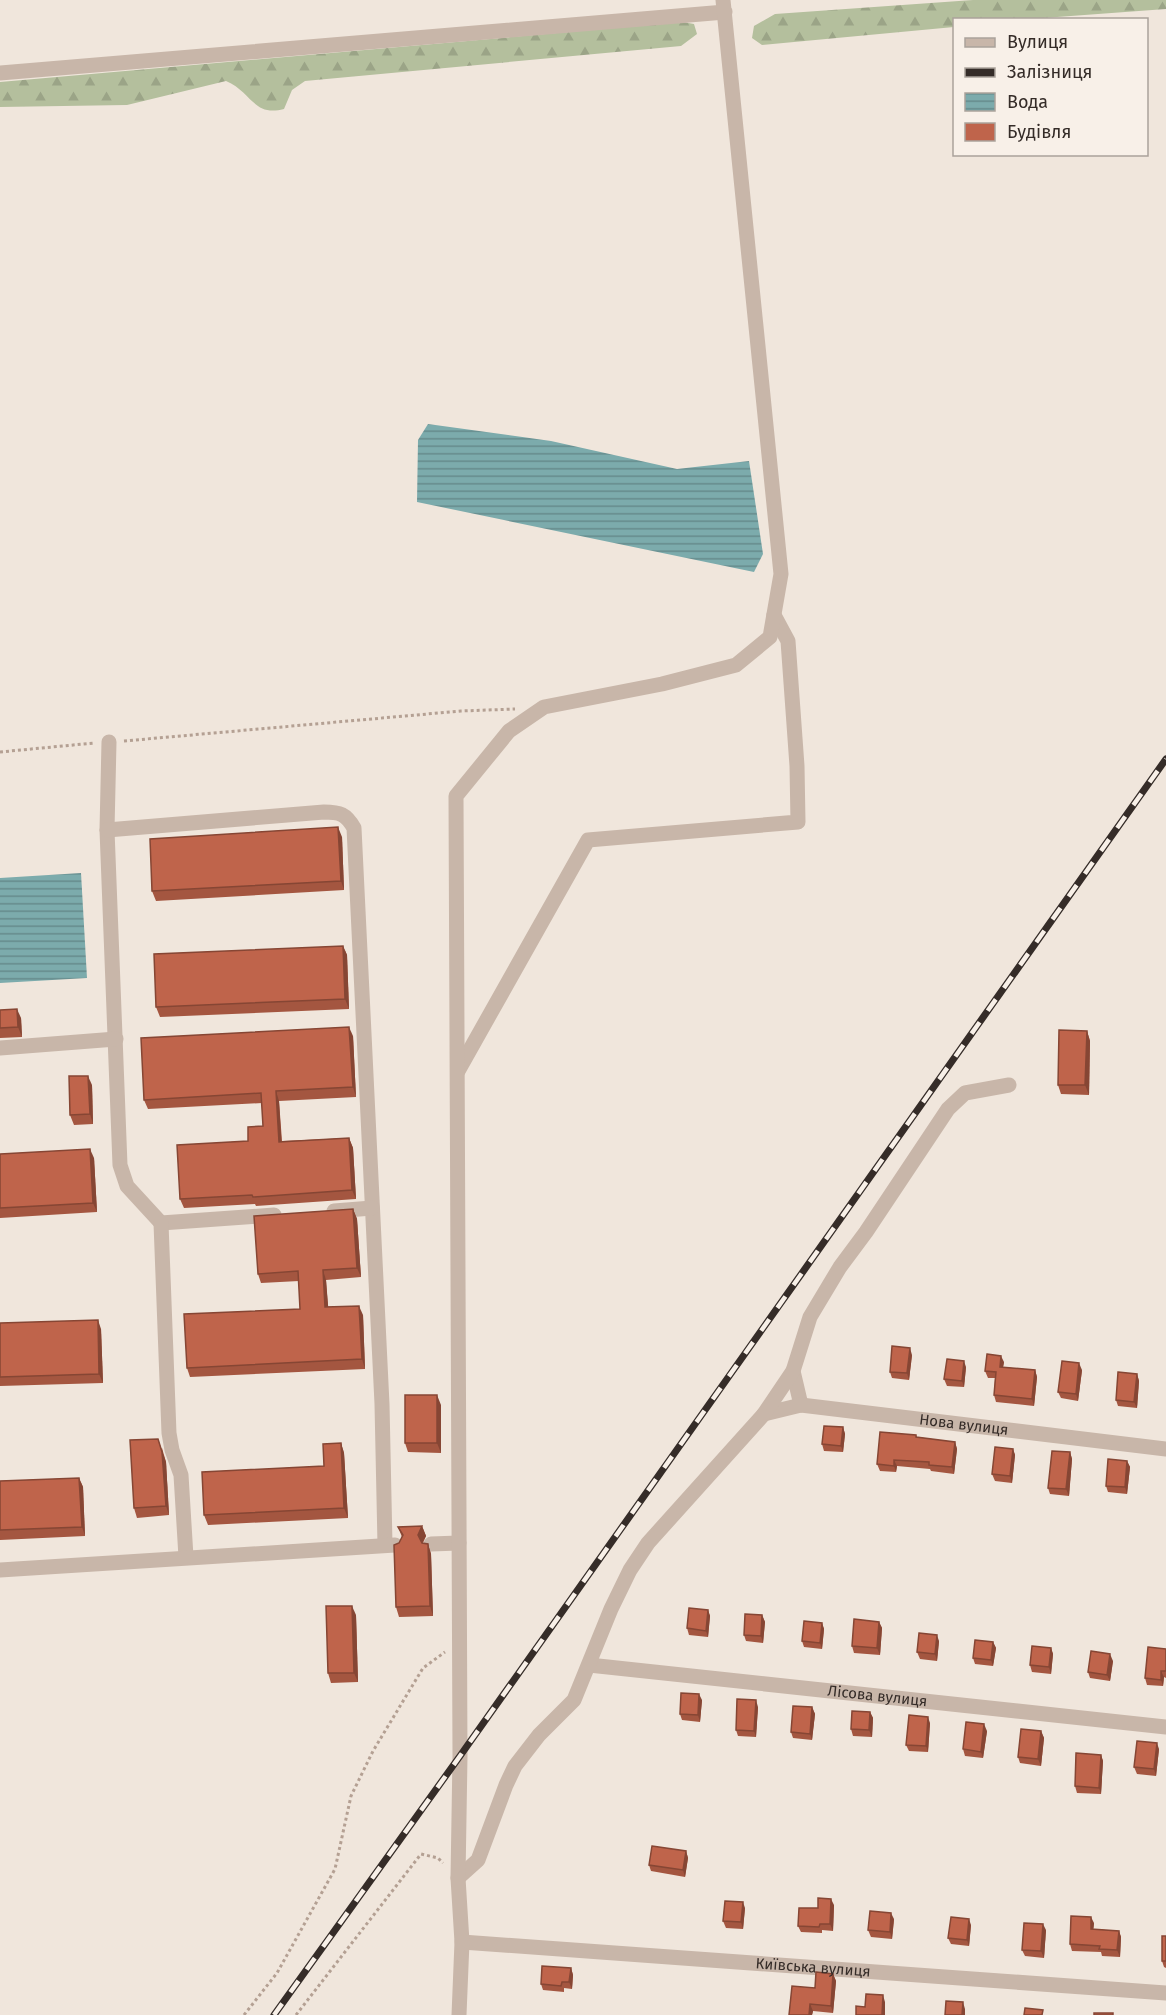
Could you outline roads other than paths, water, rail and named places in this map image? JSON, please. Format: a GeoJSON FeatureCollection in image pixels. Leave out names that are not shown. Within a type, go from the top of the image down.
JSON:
{"type":"FeatureCollection","features":[{"type":"Feature","properties":{"kind":"street"},"geometry":{"type":"LineString","coordinates":[[0,73],[724,6],[781,574],[770,637],[736,665],[662,684],[544,707],[509,731],[456,796],[460,1640],[458,1878],[462,1942],[459,2015]]}},
{"type":"Feature","properties":{"kind":"street"},"geometry":{"type":"LineString","coordinates":[[457,1074],[588,840],[798,822],[797,766],[788,641],[774,615]]}},
{"type":"Feature","properties":{"kind":"street"},"geometry":{"type":"LineString","coordinates":[[109,742],[107,830],[120,1165],[127,1186],[161,1223],[169,1433],[181,1475],[186,1557]]}},
{"type":"Feature","properties":{"kind":"street"},"geometry":{"type":"LineString","coordinates":[[0,1570],[391,1545],[354,828],[348,818],[340,812],[324,812],[107,830]]}},
{"type":"Feature","properties":{"kind":"street"},"geometry":{"type":"LineString","coordinates":[[0,1047],[116,1040]]}},
{"type":"Feature","properties":{"kind":"street"},"geometry":{"type":"LineString","coordinates":[[458,1878],[478,1860],[515,1766],[539,1735],[574,1700],[611,1609],[630,1570],[648,1543],[764,1414],[793,1371],[810,1317],[840,1267],[948,1109],[965,1093],[1009,1085]]}},
{"type":"Feature","properties":{"kind":"street"},"geometry":{"type":"LineString","coordinates":[[314,1212],[372,1208]]}},
{"type":"Feature","properties":{"kind":"street"},"geometry":{"type":"LineString","coordinates":[[161,1223],[290,1214]]}},
{"type":"Feature","properties":{"kind":"street"},"geometry":{"type":"LineString","coordinates":[[793,1371],[801,1405]]}},
{"type":"Feature","properties":{"kind":"street","name":"Нова вулиця"},"geometry":{"type":"LineString","coordinates":[[764,1414],[801,1405],[1166,1449]]}},
{"type":"Feature","properties":{"kind":"street"},"geometry":{"type":"LineString","coordinates":[[431,1544],[459,1544]]}},
{"type":"Feature","properties":{"kind":"street","name":"Лісова вулиця"},"geometry":{"type":"LineString","coordinates":[[589,1665],[1166,1727]]}},
{"type":"Feature","properties":{"kind":"street","name":"Київська вулиця"},"geometry":{"type":"LineString","coordinates":[[462,1942],[1166,1993]]}},
{"type":"Feature","properties":{"kind":"water"},"geometry":{"type":"Polygon","coordinates":[[[428,424],[551,441],[677,469],[749,461],[763,554],[754,572],[417,502],[418,440],[428,424]]]}},
{"type":"Feature","properties":{"kind":"water"},"geometry":{"type":"Polygon","coordinates":[[[81,873],[87,978],[0,983],[0,878],[81,873]]]}},
{"type":"Feature","properties":{"kind":"railway"},"geometry":{"type":"LineString","coordinates":[[274,2015],[1166,759]]}}]}
